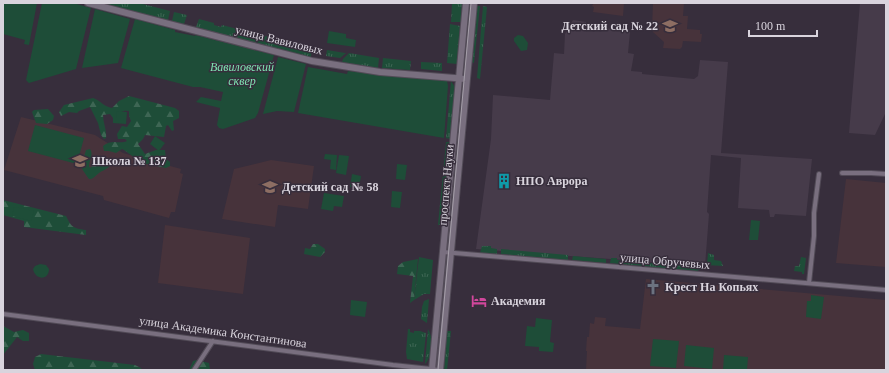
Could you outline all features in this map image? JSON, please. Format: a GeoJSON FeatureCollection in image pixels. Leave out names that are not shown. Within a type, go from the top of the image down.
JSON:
{"type":"FeatureCollection","features":[{"type":"Feature","properties":{"kind":"main road","name":"улица Вавиловых"},"geometry":{"type":"LineString","coordinates":[[88,3],[312,61],[380,72],[467,79]]}},
{"type":"Feature","properties":{"kind":"main road","name":"проспект Науки"},"geometry":{"type":"LineString","coordinates":[[432,370],[466,3]]}},
{"type":"Feature","properties":{"kind":"main road","name":"проспект Науки"},"geometry":{"type":"LineString","coordinates":[[440,370],[474,3]]}},
{"type":"Feature","properties":{"kind":"street"},"geometry":{"type":"LineString","coordinates":[[842,173],[886,174]]}},
{"type":"Feature","properties":{"kind":"street"},"geometry":{"type":"LineString","coordinates":[[809,283],[814,236],[814,213],[819,174]]}},
{"type":"Feature","properties":{"kind":"street","name":"улица Обручевых"},"geometry":{"type":"LineString","coordinates":[[443,252],[886,290]]}},
{"type":"Feature","properties":{"kind":"street","name":"улица Академика Константинова"},"geometry":{"type":"LineString","coordinates":[[3,314],[440,370]]}},
{"type":"Feature","properties":{"kind":"street"},"geometry":{"type":"LineString","coordinates":[[194,370],[213,341]]}},
{"type":"Feature","properties":{"kind":"shaded area","name":"Детский сад № 22"},"geometry":{"type":"Polygon","coordinates":[[[594,3],[624,3],[623,16],[593,12],[594,7],[592,6],[594,3]]]}},
{"type":"Feature","properties":{"kind":"shaded area","name":"Детский сад № 22"},"geometry":{"type":"Polygon","coordinates":[[[653,3],[684,3],[683,16],[688,16],[687,29],[700,30],[700,34],[702,34],[701,42],[683,41],[680,49],[663,48],[664,42],[653,32],[652,28],[653,3]]]}},
{"type":"Feature","properties":{"kind":"shaded area"},"geometry":{"type":"Polygon","coordinates":[[[860,3],[886,3],[886,103],[885,114],[875,135],[849,133],[860,3]]]}},
{"type":"Feature","properties":{"kind":"shaded area"},"geometry":{"type":"Polygon","coordinates":[[[573,20],[586,22],[586,26],[625,30],[625,32],[630,32],[628,53],[634,54],[631,71],[642,72],[642,74],[694,79],[698,76],[700,60],[728,62],[721,153],[812,159],[806,216],[775,214],[774,217],[770,217],[769,210],[738,208],[741,158],[711,155],[705,266],[476,249],[491,139],[493,95],[550,100],[554,53],[564,54],[565,34],[573,20]]]}},
{"type":"Feature","properties":{"kind":"shaded area","name":"Школа № 137"},"geometry":{"type":"Polygon","coordinates":[[[21,117],[95,135],[123,153],[181,169],[180,173],[183,174],[175,212],[171,212],[169,218],[104,200],[103,196],[4,170],[21,117]]]}},
{"type":"Feature","properties":{"kind":"shaded area","name":"Детский сад № 58"},"geometry":{"type":"Polygon","coordinates":[[[271,160],[314,166],[308,209],[278,205],[275,227],[222,219],[234,169],[271,160]]]}},
{"type":"Feature","properties":{"kind":"shaded area"},"geometry":{"type":"Polygon","coordinates":[[[846,179],[886,183],[886,267],[836,263],[846,179]]]}},
{"type":"Feature","properties":{"kind":"shaded area"},"geometry":{"type":"Polygon","coordinates":[[[165,225],[250,238],[243,294],[158,283],[165,225]]]}},
{"type":"Feature","properties":{"kind":"shaded area"},"geometry":{"type":"Polygon","coordinates":[[[646,279],[886,300],[886,370],[586,370],[587,337],[589,337],[590,323],[594,324],[595,317],[606,318],[605,326],[640,329],[646,279]]]}},
{"type":"Feature","properties":{"kind":"green space"},"geometry":{"type":"Polygon","coordinates":[[[3,3],[37,3],[29,45],[24,44],[25,40],[3,34],[3,3]]]}},
{"type":"Feature","properties":{"kind":"green space"},"geometry":{"type":"Polygon","coordinates":[[[42,3],[73,3],[91,8],[76,69],[29,83],[26,80],[42,3]]]}},
{"type":"Feature","properties":{"kind":"green space"},"geometry":{"type":"Polygon","coordinates":[[[103,3],[139,3],[170,11],[168,20],[103,3]]]}},
{"type":"Feature","properties":{"kind":"green space"},"geometry":{"type":"Polygon","coordinates":[[[452,3],[462,3],[461,22],[451,22],[452,3]]]}},
{"type":"Feature","properties":{"kind":"green space"},"geometry":{"type":"Polygon","coordinates":[[[477,6],[480,6],[474,63],[472,62],[477,6]]]}},
{"type":"Feature","properties":{"kind":"green space"},"geometry":{"type":"Polygon","coordinates":[[[483,6],[487,7],[480,79],[477,78],[483,6]]]}},
{"type":"Feature","properties":{"kind":"green space"},"geometry":{"type":"Polygon","coordinates":[[[95,9],[130,19],[118,63],[82,68],[95,9]]]}},
{"type":"Feature","properties":{"kind":"green space"},"geometry":{"type":"Polygon","coordinates":[[[174,12],[187,15],[184,24],[172,21],[174,12]]]}},
{"type":"Feature","properties":{"kind":"green space","name":"Вавиловский сквер"},"geometry":{"type":"Polygon","coordinates":[[[135,19],[175,30],[175,32],[195,35],[274,55],[258,113],[255,118],[223,129],[219,128],[217,125],[220,108],[196,102],[201,97],[221,101],[223,92],[193,87],[121,68],[135,19]]]}},
{"type":"Feature","properties":{"kind":"green space"},"geometry":{"type":"Polygon","coordinates":[[[199,19],[214,23],[214,25],[221,27],[222,25],[269,37],[269,39],[279,42],[280,39],[312,48],[311,57],[196,27],[199,19]]]}},
{"type":"Feature","properties":{"kind":"green space"},"geometry":{"type":"Polygon","coordinates":[[[450,24],[460,26],[457,64],[447,63],[450,24]]]}},
{"type":"Feature","properties":{"kind":"green space"},"geometry":{"type":"Polygon","coordinates":[[[329,31],[346,34],[346,38],[356,40],[355,47],[327,43],[329,31]]]}},
{"type":"Feature","properties":{"kind":"green space"},"geometry":{"type":"Polygon","coordinates":[[[518,35],[523,36],[528,43],[527,50],[521,51],[514,41],[514,38],[518,35]]]}},
{"type":"Feature","properties":{"kind":"green space"},"geometry":{"type":"Polygon","coordinates":[[[327,50],[346,53],[340,58],[326,56],[327,50]]]}},
{"type":"Feature","properties":{"kind":"green space"},"geometry":{"type":"Polygon","coordinates":[[[349,53],[379,58],[378,68],[342,62],[349,53]]]}},
{"type":"Feature","properties":{"kind":"green space","name":"Вавиловский сквер"},"geometry":{"type":"Polygon","coordinates":[[[278,57],[306,64],[294,112],[277,111],[263,114],[278,57]]]}},
{"type":"Feature","properties":{"kind":"green space"},"geometry":{"type":"Polygon","coordinates":[[[383,58],[411,61],[410,70],[382,68],[383,58]]]}},
{"type":"Feature","properties":{"kind":"green space"},"geometry":{"type":"Polygon","coordinates":[[[421,62],[442,63],[442,71],[421,69],[421,62]]]}},
{"type":"Feature","properties":{"kind":"green space","name":"Вавиловский сквер"},"geometry":{"type":"Polygon","coordinates":[[[308,67],[347,74],[348,71],[447,81],[448,86],[444,138],[298,113],[308,67]]]}},
{"type":"Feature","properties":{"kind":"green space"},"geometry":{"type":"Polygon","coordinates":[[[451,81],[455,87],[450,139],[446,138],[451,81]]]}},
{"type":"Feature","properties":{"kind":"green space"},"geometry":{"type":"Polygon","coordinates":[[[129,96],[175,108],[179,111],[179,118],[173,121],[174,130],[172,131],[168,125],[166,126],[164,137],[145,135],[138,144],[145,154],[156,150],[165,150],[166,159],[170,162],[170,166],[166,168],[142,163],[122,149],[116,153],[104,151],[103,146],[110,142],[127,141],[125,139],[118,139],[117,134],[122,126],[127,127],[131,121],[129,111],[121,112],[116,118],[113,118],[110,114],[103,115],[106,135],[106,138],[104,139],[90,107],[77,113],[69,112],[61,116],[59,112],[64,105],[93,98],[112,108],[119,101],[129,96]]]}},
{"type":"Feature","properties":{"kind":"green space"},"geometry":{"type":"Polygon","coordinates":[[[48,109],[54,116],[53,120],[47,124],[36,123],[32,112],[34,110],[48,109]]]}},
{"type":"Feature","properties":{"kind":"green space"},"geometry":{"type":"Polygon","coordinates":[[[117,111],[127,112],[126,124],[113,123],[113,118],[116,118],[117,111]]]}},
{"type":"Feature","properties":{"kind":"green space"},"geometry":{"type":"Polygon","coordinates":[[[35,125],[84,138],[77,164],[28,151],[35,125]]]}},
{"type":"Feature","properties":{"kind":"green space"},"geometry":{"type":"Polygon","coordinates":[[[155,136],[165,143],[159,151],[150,144],[155,136]]]}},
{"type":"Feature","properties":{"kind":"green space"},"geometry":{"type":"Polygon","coordinates":[[[446,142],[449,142],[442,225],[438,225],[446,142]]]}},
{"type":"Feature","properties":{"kind":"green space"},"geometry":{"type":"Polygon","coordinates":[[[90,149],[92,153],[89,164],[90,168],[98,161],[110,158],[114,160],[110,167],[92,179],[89,179],[81,167],[86,150],[90,149]]]}},
{"type":"Feature","properties":{"kind":"green space"},"geometry":{"type":"Polygon","coordinates":[[[325,154],[337,155],[336,170],[330,169],[331,160],[324,159],[325,154]]]}},
{"type":"Feature","properties":{"kind":"green space"},"geometry":{"type":"Polygon","coordinates":[[[339,155],[349,156],[346,175],[336,173],[339,155]]]}},
{"type":"Feature","properties":{"kind":"green space"},"geometry":{"type":"Polygon","coordinates":[[[397,164],[407,165],[405,180],[396,179],[397,164]]]}},
{"type":"Feature","properties":{"kind":"green space"},"geometry":{"type":"Polygon","coordinates":[[[352,174],[361,176],[359,188],[350,187],[352,174]]]}},
{"type":"Feature","properties":{"kind":"green space"},"geometry":{"type":"Polygon","coordinates":[[[392,191],[402,192],[400,208],[391,207],[392,191]]]}},
{"type":"Feature","properties":{"kind":"green space"},"geometry":{"type":"Polygon","coordinates":[[[324,193],[344,196],[342,207],[334,206],[333,211],[321,209],[324,193]]]}},
{"type":"Feature","properties":{"kind":"green space"},"geometry":{"type":"Polygon","coordinates":[[[3,200],[66,216],[73,227],[86,230],[86,235],[24,227],[24,221],[3,215],[3,200]]]}},
{"type":"Feature","properties":{"kind":"green space"},"geometry":{"type":"Polygon","coordinates":[[[14,207],[34,211],[31,221],[12,216],[14,207]]]}},
{"type":"Feature","properties":{"kind":"green space"},"geometry":{"type":"Polygon","coordinates":[[[751,220],[760,221],[758,240],[749,240],[751,220]]]}},
{"type":"Feature","properties":{"kind":"green space"},"geometry":{"type":"Polygon","coordinates":[[[313,244],[318,244],[325,249],[325,252],[320,257],[304,254],[305,248],[310,249],[313,244]]]}},
{"type":"Feature","properties":{"kind":"green space"},"geometry":{"type":"Polygon","coordinates":[[[482,246],[491,246],[491,248],[497,249],[497,254],[480,253],[482,246]]]}},
{"type":"Feature","properties":{"kind":"green space"},"geometry":{"type":"Polygon","coordinates":[[[501,249],[568,255],[568,260],[501,254],[501,249]]]}},
{"type":"Feature","properties":{"kind":"green space"},"geometry":{"type":"Polygon","coordinates":[[[708,253],[714,255],[714,260],[721,261],[723,266],[707,265],[708,253]]]}},
{"type":"Feature","properties":{"kind":"green space"},"geometry":{"type":"Polygon","coordinates":[[[573,256],[606,259],[606,263],[572,260],[573,256]]]}},
{"type":"Feature","properties":{"kind":"green space"},"geometry":{"type":"Polygon","coordinates":[[[419,257],[433,260],[430,294],[424,294],[414,300],[419,257]]]}},
{"type":"Feature","properties":{"kind":"green space"},"geometry":{"type":"Polygon","coordinates":[[[801,257],[806,258],[804,274],[802,274],[802,272],[794,271],[795,266],[799,266],[801,257]]]}},
{"type":"Feature","properties":{"kind":"green space"},"geometry":{"type":"Polygon","coordinates":[[[611,258],[617,258],[617,260],[697,267],[701,269],[697,271],[610,263],[611,258]]]}},
{"type":"Feature","properties":{"kind":"green space"},"geometry":{"type":"Polygon","coordinates":[[[418,259],[414,300],[410,303],[413,276],[397,274],[398,266],[403,262],[418,259]]]}},
{"type":"Feature","properties":{"kind":"green space"},"geometry":{"type":"Polygon","coordinates":[[[40,264],[46,265],[49,269],[47,276],[42,278],[34,273],[33,269],[35,266],[40,264]]]}},
{"type":"Feature","properties":{"kind":"green space"},"geometry":{"type":"Polygon","coordinates":[[[811,295],[824,297],[821,319],[806,317],[807,301],[811,301],[811,295]]]}},
{"type":"Feature","properties":{"kind":"green space"},"geometry":{"type":"Polygon","coordinates":[[[429,299],[427,323],[421,319],[422,307],[424,301],[429,299]]]}},
{"type":"Feature","properties":{"kind":"green space"},"geometry":{"type":"Polygon","coordinates":[[[351,300],[367,302],[365,317],[350,315],[351,300]]]}},
{"type":"Feature","properties":{"kind":"green space"},"geometry":{"type":"Polygon","coordinates":[[[536,318],[552,320],[550,342],[554,343],[553,352],[539,351],[539,347],[525,346],[527,326],[535,327],[536,318]]]}},
{"type":"Feature","properties":{"kind":"green space"},"geometry":{"type":"Polygon","coordinates":[[[3,326],[14,332],[23,330],[29,333],[29,341],[23,341],[17,337],[3,355],[3,326]]]}},
{"type":"Feature","properties":{"kind":"green space"},"geometry":{"type":"Polygon","coordinates":[[[408,329],[410,329],[410,332],[414,333],[414,331],[420,331],[426,333],[423,362],[407,359],[406,352],[408,329]]]}},
{"type":"Feature","properties":{"kind":"green space"},"geometry":{"type":"Polygon","coordinates":[[[428,329],[432,342],[431,352],[425,364],[428,329]]]}},
{"type":"Feature","properties":{"kind":"green space"},"geometry":{"type":"Polygon","coordinates":[[[447,331],[451,331],[447,370],[444,370],[447,331]]]}},
{"type":"Feature","properties":{"kind":"green space"},"geometry":{"type":"Polygon","coordinates":[[[653,339],[679,341],[676,368],[650,366],[653,339]]]}},
{"type":"Feature","properties":{"kind":"green space"},"geometry":{"type":"Polygon","coordinates":[[[686,345],[714,348],[712,369],[684,366],[686,345]]]}},
{"type":"Feature","properties":{"kind":"green space"},"geometry":{"type":"Polygon","coordinates":[[[41,354],[135,365],[142,370],[35,370],[33,364],[35,357],[41,354]]]}},
{"type":"Feature","properties":{"kind":"green space"},"geometry":{"type":"Polygon","coordinates":[[[724,355],[748,357],[747,370],[723,370],[724,355]]]}},
{"type":"Feature","properties":{"kind":"green space"},"geometry":{"type":"Polygon","coordinates":[[[197,360],[209,363],[210,370],[189,370],[193,361],[197,360]]]}},
{"type":"Feature","properties":{"kind":"tram line"},"geometry":{"type":"LineString","coordinates":[[438,370],[471,3]]}},
{"type":"Feature","properties":{"kind":"place","name":"Детский сад № 22"},"geometry":{"type":"Point","coordinates":[670,26]}},
{"type":"Feature","properties":{"kind":"place","name":"Школа № 137"},"geometry":{"type":"Point","coordinates":[80,161]}},
{"type":"Feature","properties":{"kind":"place","name":"НПО Аврора"},"geometry":{"type":"Point","coordinates":[504,181]}},
{"type":"Feature","properties":{"kind":"place","name":"Детский сад № 58"},"geometry":{"type":"Point","coordinates":[270,187]}},
{"type":"Feature","properties":{"kind":"place","name":"Крест На Копьях"},"geometry":{"type":"Point","coordinates":[653,287]}},
{"type":"Feature","properties":{"kind":"place","name":"Академия"},"geometry":{"type":"Point","coordinates":[479,301]}}]}
